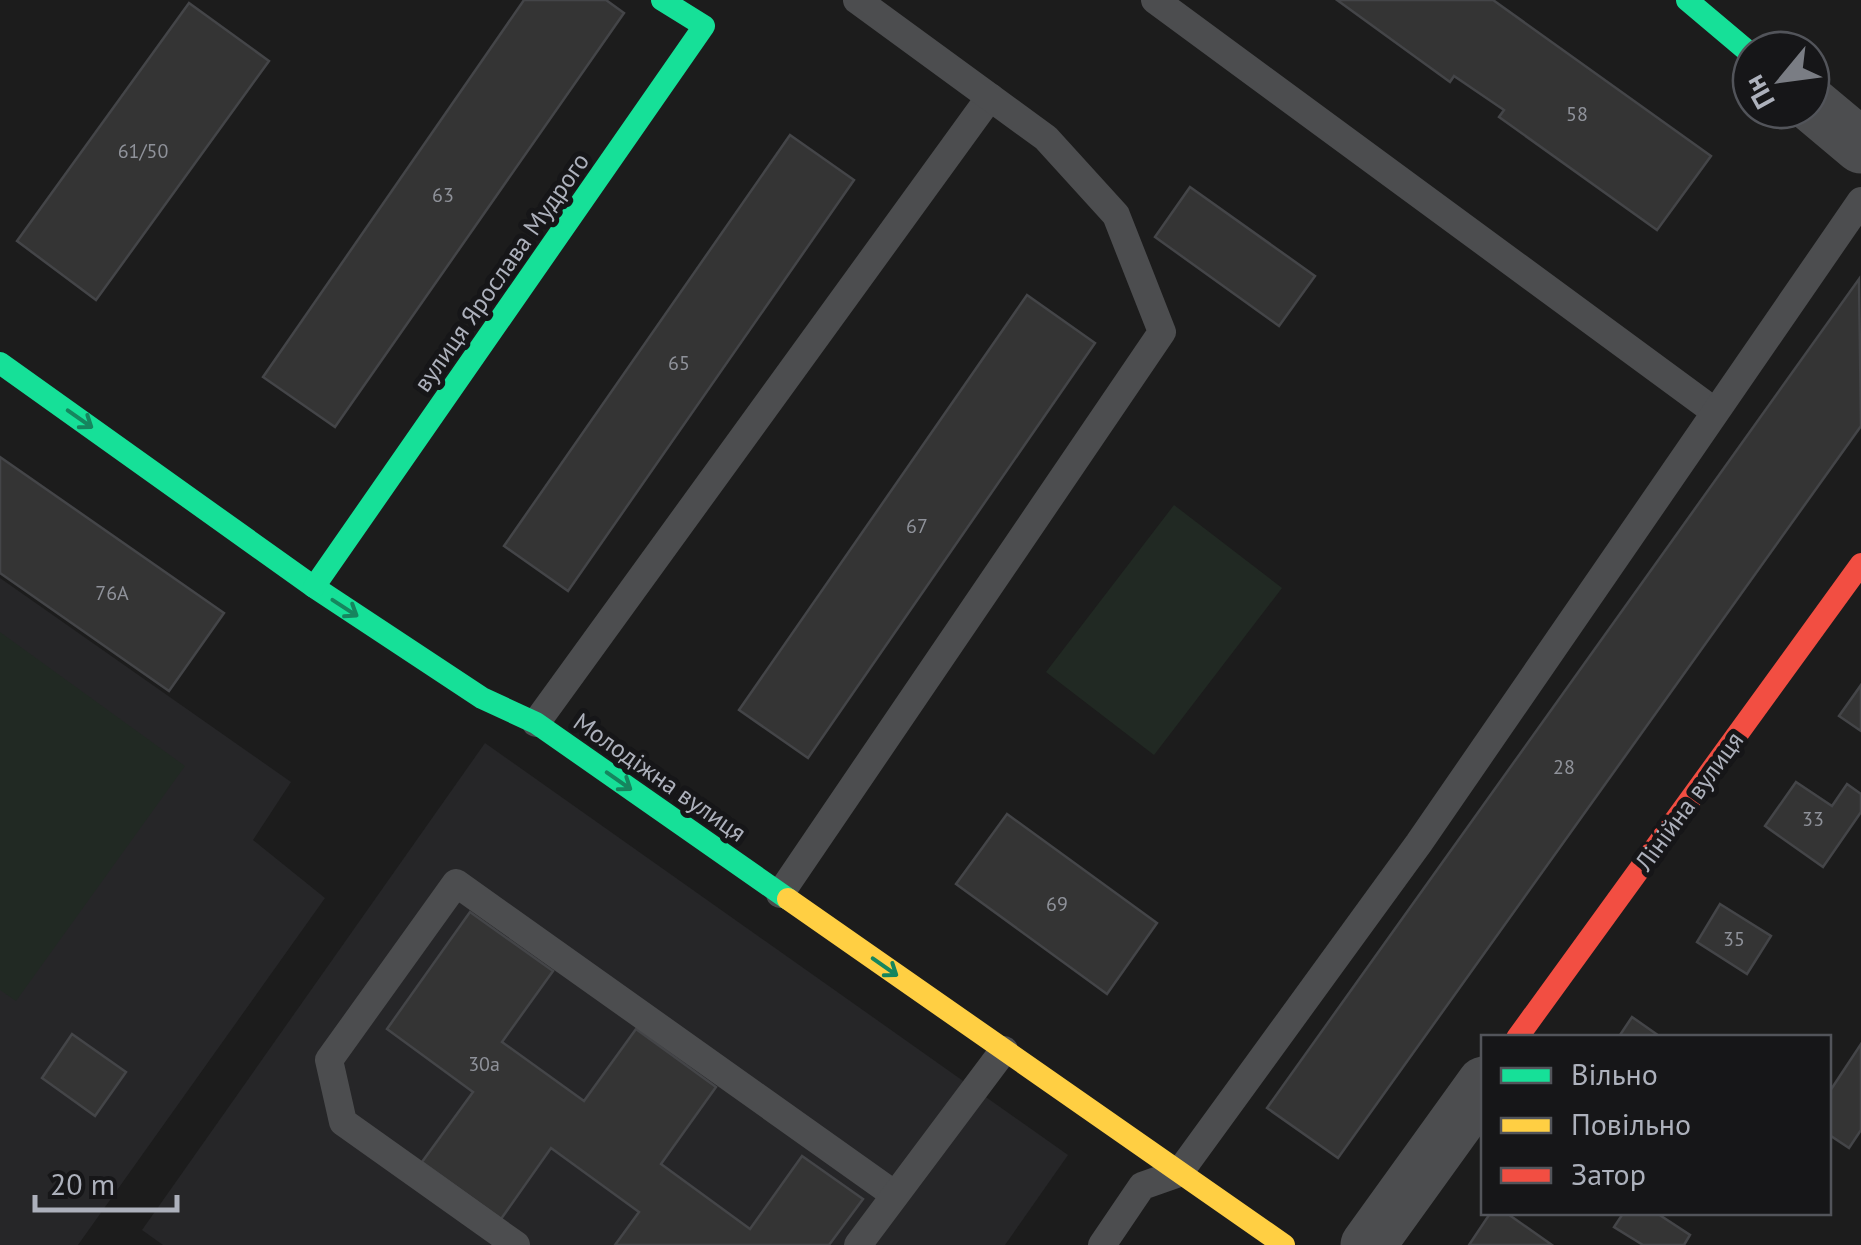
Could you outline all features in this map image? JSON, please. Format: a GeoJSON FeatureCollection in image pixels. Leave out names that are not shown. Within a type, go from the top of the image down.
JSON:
{"type":"FeatureCollection","features":[{"type":"Feature","properties":{"kind":"street","name":"вулиця Ярослава Мудрого"},"geometry":{"type":"LineString","coordinates":[[314,588],[708,13],[662,0]]}},
{"type":"Feature","properties":{"kind":"street"},"geometry":{"type":"LineString","coordinates":[[1686,0],[1731,37]]}},
{"type":"Feature","properties":{"kind":"street"},"geometry":{"type":"LineString","coordinates":[[1831,121],[1861,146]]}},
{"type":"Feature","properties":{"kind":"street","name":"Молодіжна вулиця"},"geometry":{"type":"LineString","coordinates":[[0,363],[314,588],[482,698],[536,723],[1284,1245]]}},
{"type":"Feature","properties":{"kind":"street","name":"Лінійна вулиця"},"geometry":{"type":"LineString","coordinates":[[1520,1035],[1861,564]]}},
{"type":"Feature","properties":{"kind":"street"},"geometry":{"type":"LineString","coordinates":[[1368,1245],[1481,1088]]}},
{"type":"Feature","properties":{"kind":"lane"},"geometry":{"type":"LineString","coordinates":[[780,894],[1162,332],[1116,215],[1046,138],[857,0]]}},
{"type":"Feature","properties":{"kind":"lane"},"geometry":{"type":"LineString","coordinates":[[1155,0],[1714,412]]}},
{"type":"Feature","properties":{"kind":"lane"},"geometry":{"type":"LineString","coordinates":[[536,723],[990,97]]}},
{"type":"Feature","properties":{"kind":"lane"},"geometry":{"type":"LineString","coordinates":[[1102,1245],[1142,1186],[1180,1172],[1419,843],[1861,201]]}},
{"type":"Feature","properties":{"kind":"lane"},"geometry":{"type":"LineString","coordinates":[[516,1245],[344,1122],[330,1060],[456,883],[895,1195]]}},
{"type":"Feature","properties":{"kind":"lane"},"geometry":{"type":"LineString","coordinates":[[858,1245],[1004,1050]]}},
{"type":"Feature","properties":{"kind":"shaded area"},"geometry":{"type":"Polygon","coordinates":[[[1174,505],[1282,588],[1154,755],[1046,672],[1174,505]]]}},
{"type":"Feature","properties":{"kind":"shaded area"},"geometry":{"type":"Polygon","coordinates":[[[0,578],[291,782],[253,840],[325,898],[78,1245],[0,1245],[0,578]]]}},
{"type":"Feature","properties":{"kind":"shaded area"},"geometry":{"type":"Polygon","coordinates":[[[0,632],[185,766],[16,1001],[0,990],[0,632]]]}},
{"type":"Feature","properties":{"kind":"shaded area"},"geometry":{"type":"Polygon","coordinates":[[[485,743],[1068,1155],[1005,1245],[163,1245],[142,1230],[485,743]]]}},
{"type":"Feature","properties":{"kind":"building"},"geometry":{"type":"Polygon","coordinates":[[[524,0],[606,0],[624,13],[335,427],[263,377],[524,0]]]}},
{"type":"Feature","properties":{"kind":"building"},"geometry":{"type":"Polygon","coordinates":[[[1337,0],[1493,0],[1711,156],[1657,230],[1499,117],[1504,110],[1454,76],[1450,82],[1337,0]]]}},
{"type":"Feature","properties":{"kind":"building"},"geometry":{"type":"Polygon","coordinates":[[[189,3],[269,61],[96,300],[17,241],[189,3]]]}},
{"type":"Feature","properties":{"kind":"building"},"geometry":{"type":"Polygon","coordinates":[[[790,135],[854,180],[568,591],[504,546],[790,135]]]}},
{"type":"Feature","properties":{"kind":"building"},"geometry":{"type":"Polygon","coordinates":[[[1190,187],[1315,276],[1279,326],[1155,237],[1190,187]]]}},
{"type":"Feature","properties":{"kind":"building"},"geometry":{"type":"Polygon","coordinates":[[[1859,279],[1861,426],[1338,1158],[1267,1108],[1859,279]]]}},
{"type":"Feature","properties":{"kind":"building"},"geometry":{"type":"Polygon","coordinates":[[[1027,295],[1095,343],[808,758],[739,710],[1027,295]]]}},
{"type":"Feature","properties":{"kind":"building"},"geometry":{"type":"Polygon","coordinates":[[[0,457],[224,613],[169,691],[0,573],[0,457]]]}},
{"type":"Feature","properties":{"kind":"building"},"geometry":{"type":"Polygon","coordinates":[[[1861,685],[1861,731],[1839,716],[1861,685]]]}},
{"type":"Feature","properties":{"kind":"building"},"geometry":{"type":"Polygon","coordinates":[[[1796,782],[1832,806],[1847,784],[1861,794],[1861,812],[1823,867],[1765,826],[1796,782]]]}},
{"type":"Feature","properties":{"kind":"building"},"geometry":{"type":"Polygon","coordinates":[[[1007,814],[1157,923],[1107,994],[956,884],[1007,814]]]}},
{"type":"Feature","properties":{"kind":"building"},"geometry":{"type":"Polygon","coordinates":[[[1720,904],[1771,936],[1747,974],[1697,942],[1720,904]]]}},
{"type":"Feature","properties":{"kind":"building"},"geometry":{"type":"Polygon","coordinates":[[[470,912],[553,971],[502,1042],[584,1101],[636,1029],[716,1087],[661,1164],[750,1229],[802,1156],[863,1199],[829,1245],[615,1245],[639,1212],[551,1148],[501,1219],[422,1162],[473,1092],[387,1029],[470,912]]]}},
{"type":"Feature","properties":{"kind":"building"},"geometry":{"type":"Polygon","coordinates":[[[1632,1017],[1658,1035],[1620,1035],[1632,1017]]]}},
{"type":"Feature","properties":{"kind":"building"},"geometry":{"type":"Polygon","coordinates":[[[72,1034],[126,1072],[95,1116],[42,1078],[72,1034]]]}},
{"type":"Feature","properties":{"kind":"building"},"geometry":{"type":"Polygon","coordinates":[[[1861,1044],[1861,1130],[1849,1148],[1831,1136],[1831,1089],[1861,1044]]]}},
{"type":"Feature","properties":{"kind":"building"},"geometry":{"type":"Polygon","coordinates":[[[1489,1215],[1509,1215],[1552,1245],[1469,1245],[1489,1215]]]}},
{"type":"Feature","properties":{"kind":"building"},"geometry":{"type":"Polygon","coordinates":[[[1622,1215],[1660,1215],[1690,1235],[1684,1245],[1643,1245],[1614,1227],[1622,1215]]]}},
{"type":"Feature","properties":{"kind":"traffic: fast"},"geometry":{"type":"LineString","coordinates":[[314,587],[704,26],[662,0]]}},
{"type":"Feature","properties":{"kind":"traffic: fast"},"geometry":{"type":"LineString","coordinates":[[1687,0],[1731,37]]}},
{"type":"Feature","properties":{"kind":"traffic: fast"},"geometry":{"type":"LineString","coordinates":[[0,363],[314,587],[482,698],[536,723],[788,899]]}},
{"type":"Feature","properties":{"kind":"traffic: slow"},"geometry":{"type":"LineString","coordinates":[[788,899],[1284,1245]]}},
{"type":"Feature","properties":{"kind":"traffic: jam"},"geometry":{"type":"LineString","coordinates":[[1519,1035],[1861,564]]}}]}
